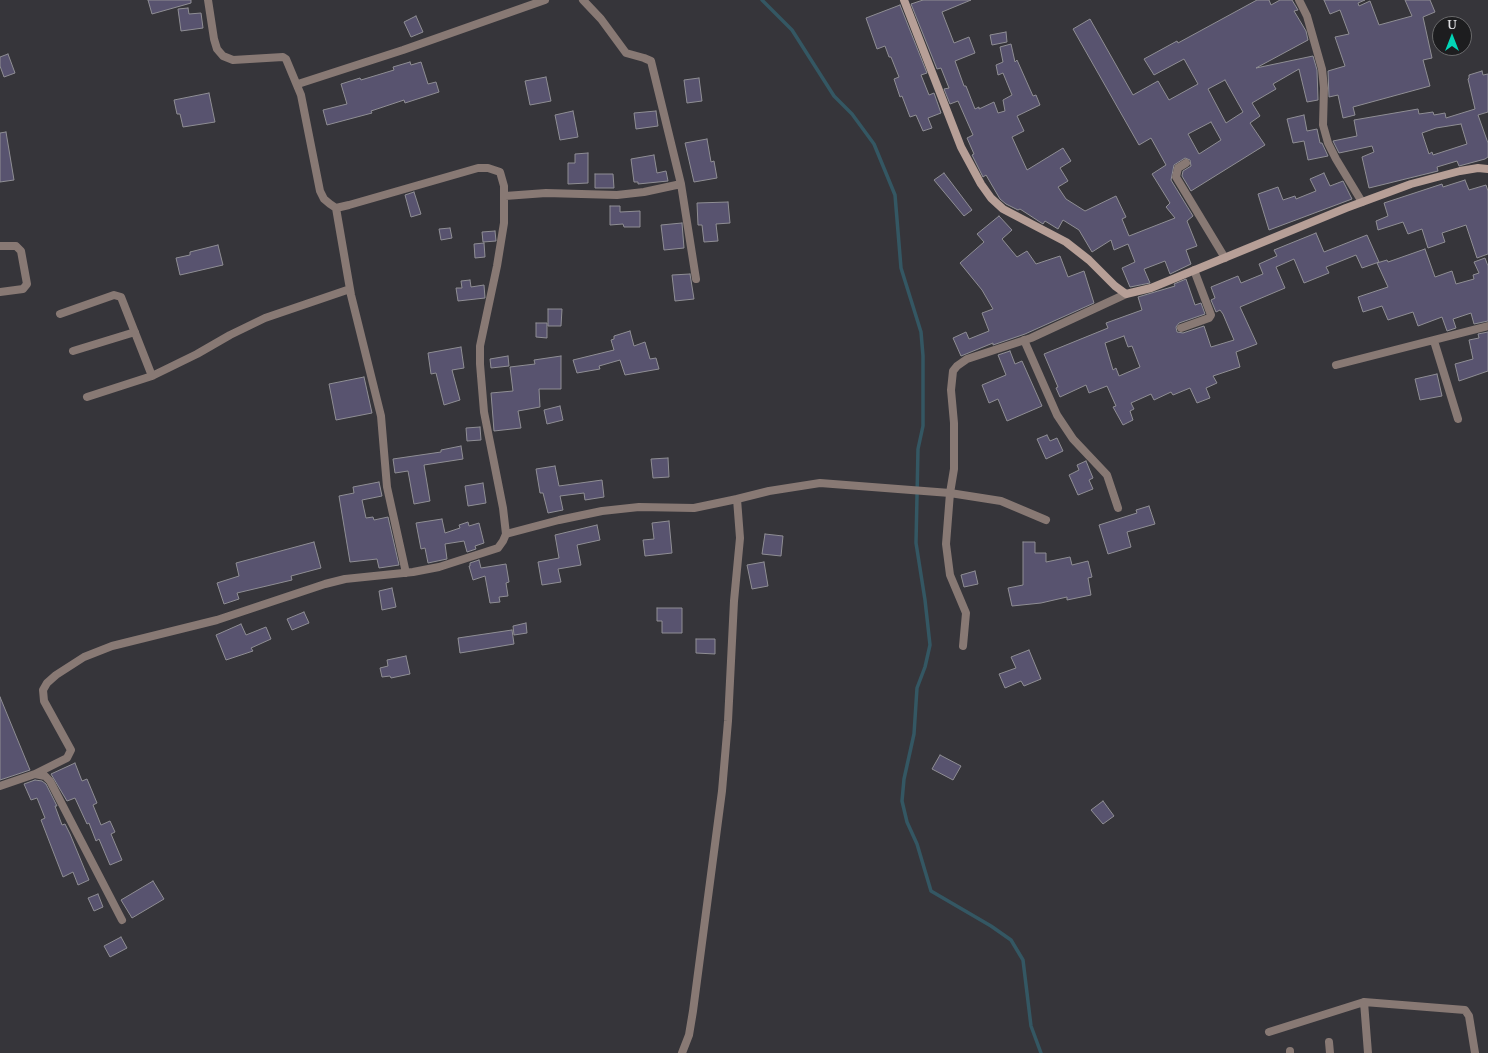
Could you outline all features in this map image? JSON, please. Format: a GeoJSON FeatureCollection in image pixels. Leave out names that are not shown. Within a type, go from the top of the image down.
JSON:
{"type":"FeatureCollection","features":[{"type":"Feature","properties":{"kind":"street"},"geometry":{"type":"LineString","coordinates":[[208,0],[214,39],[217,49],[223,56],[233,60],[283,56],[291,66],[298,84],[305,110],[320,191],[324,199],[336,208],[350,289],[381,416],[386,487],[406,573]]}},
{"type":"Feature","properties":{"kind":"street"},"geometry":{"type":"LineString","coordinates":[[298,84],[396,52],[545,0]]}},
{"type":"Feature","properties":{"kind":"street"},"geometry":{"type":"LineString","coordinates":[[583,0],[601,19],[626,53],[651,61],[681,184],[696,279]]}},
{"type":"Feature","properties":{"kind":"street"},"geometry":{"type":"LineString","coordinates":[[904,0],[961,147],[981,184],[991,198],[1003,208],[1066,242],[1084,255],[1115,286],[1126,294]]}},
{"type":"Feature","properties":{"kind":"street"},"geometry":{"type":"LineString","coordinates":[[1299,0],[1307,16],[1322,69],[1324,88],[1323,125],[1326,135],[1331,151],[1362,202]]}},
{"type":"Feature","properties":{"kind":"street"},"geometry":{"type":"LineString","coordinates":[[1186,163],[1178,168],[1176,177],[1225,258]]}},
{"type":"Feature","properties":{"kind":"street"},"geometry":{"type":"LineString","coordinates":[[0,786],[34,774],[67,758],[71,750],[44,701],[43,690],[47,683],[56,675],[84,657],[112,646],[217,620],[325,584],[439,567],[498,548],[503,541],[506,534],[503,508],[484,412],[480,364],[480,346],[502,237],[505,196],[500,172],[488,168],[455,175],[336,208]]}},
{"type":"Feature","properties":{"kind":"street"},"geometry":{"type":"LineString","coordinates":[[963,646],[966,613],[947,564],[946,544],[954,462],[951,390],[953,371],[957,366],[967,359],[1024,340],[1126,294],[1151,288],[1362,202],[1441,176],[1478,168],[1488,169]]}},
{"type":"Feature","properties":{"kind":"street"},"geometry":{"type":"LineString","coordinates":[[505,196],[546,193],[617,195],[644,192],[681,184]]}},
{"type":"Feature","properties":{"kind":"street"},"geometry":{"type":"LineString","coordinates":[[0,246],[16,246],[21,251],[26,284],[23,289],[0,292]]}},
{"type":"Feature","properties":{"kind":"street"},"geometry":{"type":"LineString","coordinates":[[1181,328],[1209,318],[1211,315],[1194,270]]}},
{"type":"Feature","properties":{"kind":"street"},"geometry":{"type":"LineString","coordinates":[[87,397],[152,376],[265,318],[350,289]]}},
{"type":"Feature","properties":{"kind":"street"},"geometry":{"type":"LineString","coordinates":[[60,314],[118,295],[124,303],[152,376]]}},
{"type":"Feature","properties":{"kind":"street"},"geometry":{"type":"LineString","coordinates":[[1336,365],[1488,326]]}},
{"type":"Feature","properties":{"kind":"street"},"geometry":{"type":"LineString","coordinates":[[73,351],[135,332]]}},
{"type":"Feature","properties":{"kind":"street"},"geometry":{"type":"LineString","coordinates":[[1024,340],[1057,415],[1073,438],[1107,475],[1118,508]]}},
{"type":"Feature","properties":{"kind":"street"},"geometry":{"type":"LineString","coordinates":[[1434,341],[1458,419]]}},
{"type":"Feature","properties":{"kind":"street"},"geometry":{"type":"LineString","coordinates":[[506,534],[558,520],[602,511],[640,507],[694,508],[769,491],[820,483],[950,493],[1001,501],[1046,520]]}},
{"type":"Feature","properties":{"kind":"street"},"geometry":{"type":"LineString","coordinates":[[682,1053],[689,1034],[693,1011],[722,791],[728,721],[734,601],[740,538],[737,499]]}},
{"type":"Feature","properties":{"kind":"street"},"geometry":{"type":"LineString","coordinates":[[34,774],[45,776],[54,787],[122,920]]}},
{"type":"Feature","properties":{"kind":"street"},"geometry":{"type":"LineString","coordinates":[[1364,1002],[1368,1053]]}},
{"type":"Feature","properties":{"kind":"street"},"geometry":{"type":"LineString","coordinates":[[1269,1032],[1364,1002],[1465,1010],[1469,1016],[1475,1053]]}},
{"type":"Feature","properties":{"kind":"street"},"geometry":{"type":"LineString","coordinates":[[1329,1042],[1330,1053]]}},
{"type":"Feature","properties":{"kind":"building"},"geometry":{"type":"Polygon","coordinates":[[[148,0],[191,0],[191,3],[152,14],[148,0]]]}},
{"type":"Feature","properties":{"kind":"building"},"geometry":{"type":"Polygon","coordinates":[[[923,0],[971,0],[942,12],[954,43],[969,37],[975,53],[955,61],[964,86],[966,86],[975,109],[979,107],[979,109],[994,102],[998,113],[1005,111],[1003,100],[1012,95],[1003,73],[998,75],[996,65],[1003,62],[1000,47],[1011,44],[1015,62],[1017,60],[1033,96],[1036,95],[1040,105],[1017,116],[1024,131],[1012,137],[1027,170],[1063,148],[1071,161],[1060,168],[1068,181],[1058,187],[1066,199],[1085,211],[1116,196],[1126,217],[1122,219],[1129,236],[1175,218],[1166,207],[1170,203],[1152,174],[1166,165],[1151,138],[1139,145],[1073,29],[1090,19],[1133,95],[1158,81],[1169,100],[1198,84],[1184,59],[1154,75],[1144,59],[1177,41],[1178,43],[1257,0],[1269,0],[1271,5],[1280,0],[1292,0],[1298,10],[1294,11],[1306,31],[1308,40],[1256,68],[1313,56],[1317,70],[1318,100],[1307,102],[1299,69],[1273,84],[1276,89],[1252,103],[1260,116],[1250,123],[1265,145],[1191,191],[1182,176],[1183,171],[1191,166],[1190,160],[1185,158],[1174,165],[1171,180],[1193,216],[1187,221],[1197,246],[1186,250],[1191,264],[1170,274],[1165,261],[1144,269],[1150,283],[1130,287],[1122,268],[1135,262],[1128,244],[1114,250],[1111,240],[1092,252],[1079,230],[1063,220],[1058,229],[1045,221],[1043,224],[1020,209],[1018,210],[1006,204],[1000,199],[986,175],[983,177],[972,155],[974,154],[967,138],[973,135],[958,101],[950,104],[944,89],[949,88],[941,68],[937,69],[911,4],[923,0]],[[1225,80],[1208,89],[1226,123],[1243,112],[1225,80]],[[1211,122],[1188,134],[1199,154],[1221,140],[1211,122]]]}},
{"type":"Feature","properties":{"kind":"building"},"geometry":{"type":"Polygon","coordinates":[[[1324,0],[1365,0],[1358,3],[1359,6],[1370,1],[1379,25],[1412,16],[1405,0],[1430,0],[1435,12],[1423,17],[1432,58],[1423,60],[1430,86],[1353,107],[1355,115],[1343,118],[1338,95],[1329,97],[1328,71],[1345,66],[1335,37],[1349,34],[1340,10],[1330,14],[1324,0]]]}},
{"type":"Feature","properties":{"kind":"building"},"geometry":{"type":"Polygon","coordinates":[[[900,5],[927,73],[921,75],[929,95],[934,93],[941,113],[928,118],[932,128],[923,131],[916,115],[910,117],[902,96],[900,97],[894,79],[899,77],[891,57],[889,57],[885,46],[877,49],[866,18],[900,5]]]}},
{"type":"Feature","properties":{"kind":"building"},"geometry":{"type":"Polygon","coordinates":[[[188,8],[189,14],[201,13],[203,28],[181,31],[178,9],[188,8]]]}},
{"type":"Feature","properties":{"kind":"building"},"geometry":{"type":"Polygon","coordinates":[[[416,16],[423,32],[411,37],[404,22],[416,16]]]}},
{"type":"Feature","properties":{"kind":"building"},"geometry":{"type":"Polygon","coordinates":[[[1006,32],[1007,42],[992,45],[990,35],[1006,32]]]}},
{"type":"Feature","properties":{"kind":"building"},"geometry":{"type":"Polygon","coordinates":[[[8,54],[15,73],[4,77],[0,66],[0,57],[8,54]]]}},
{"type":"Feature","properties":{"kind":"building"},"geometry":{"type":"Polygon","coordinates":[[[410,62],[411,65],[421,62],[428,84],[436,82],[439,92],[405,103],[404,100],[371,111],[372,113],[327,125],[323,110],[347,104],[341,84],[360,78],[361,80],[394,70],[393,67],[410,62]]]}},
{"type":"Feature","properties":{"kind":"building"},"geometry":{"type":"Polygon","coordinates":[[[1482,71],[1483,75],[1488,74],[1488,112],[1478,115],[1488,143],[1488,157],[1485,159],[1459,166],[1457,161],[1437,167],[1438,171],[1369,188],[1362,157],[1374,152],[1372,146],[1339,153],[1333,141],[1357,136],[1354,120],[1418,109],[1419,114],[1433,112],[1434,115],[1445,113],[1446,118],[1475,109],[1468,79],[1469,75],[1482,71]],[[1461,124],[1436,128],[1422,133],[1429,154],[1432,152],[1433,155],[1467,144],[1461,124]]]}},
{"type":"Feature","properties":{"kind":"building"},"geometry":{"type":"Polygon","coordinates":[[[546,77],[551,101],[530,105],[525,81],[546,77]]]}},
{"type":"Feature","properties":{"kind":"building"},"geometry":{"type":"Polygon","coordinates":[[[699,78],[702,101],[687,103],[684,80],[699,78]]]}},
{"type":"Feature","properties":{"kind":"building"},"geometry":{"type":"Polygon","coordinates":[[[209,93],[215,122],[183,127],[180,114],[177,114],[174,100],[209,93]]]}},
{"type":"Feature","properties":{"kind":"building"},"geometry":{"type":"Polygon","coordinates":[[[573,111],[578,137],[560,140],[555,115],[573,111]]]}},
{"type":"Feature","properties":{"kind":"building"},"geometry":{"type":"Polygon","coordinates":[[[656,111],[658,126],[636,129],[634,113],[656,111]]]}},
{"type":"Feature","properties":{"kind":"building"},"geometry":{"type":"Polygon","coordinates":[[[1304,115],[1307,131],[1317,129],[1320,143],[1322,143],[1328,156],[1308,160],[1304,141],[1293,143],[1287,119],[1304,115]]]}},
{"type":"Feature","properties":{"kind":"building"},"geometry":{"type":"Polygon","coordinates":[[[6,132],[14,180],[0,182],[0,133],[6,132]]]}},
{"type":"Feature","properties":{"kind":"building"},"geometry":{"type":"Polygon","coordinates":[[[707,139],[711,162],[714,161],[717,178],[694,182],[685,143],[707,139]]]}},
{"type":"Feature","properties":{"kind":"building"},"geometry":{"type":"Polygon","coordinates":[[[588,153],[588,183],[568,184],[568,163],[575,163],[575,154],[588,153]]]}},
{"type":"Feature","properties":{"kind":"building"},"geometry":{"type":"Polygon","coordinates":[[[654,155],[657,173],[666,171],[668,181],[638,184],[638,182],[634,182],[631,159],[654,155]]]}},
{"type":"Feature","properties":{"kind":"building"},"geometry":{"type":"Polygon","coordinates":[[[944,173],[972,210],[964,216],[934,180],[944,173]]]}},
{"type":"Feature","properties":{"kind":"building"},"geometry":{"type":"Polygon","coordinates":[[[1324,173],[1330,186],[1343,181],[1352,199],[1269,230],[1258,194],[1278,187],[1283,200],[1295,196],[1296,199],[1316,191],[1310,179],[1324,173]]]}},
{"type":"Feature","properties":{"kind":"building"},"geometry":{"type":"Polygon","coordinates":[[[595,174],[613,174],[614,188],[595,188],[595,174]]]}},
{"type":"Feature","properties":{"kind":"building"},"geometry":{"type":"Polygon","coordinates":[[[1465,180],[1469,190],[1486,185],[1488,191],[1488,254],[1477,258],[1466,225],[1442,233],[1445,242],[1428,248],[1422,229],[1408,234],[1403,222],[1378,230],[1376,221],[1388,216],[1384,203],[1442,184],[1443,187],[1465,180]]]}},
{"type":"Feature","properties":{"kind":"building"},"geometry":{"type":"Polygon","coordinates":[[[414,192],[421,214],[411,217],[405,195],[414,192]]]}},
{"type":"Feature","properties":{"kind":"building"},"geometry":{"type":"Polygon","coordinates":[[[728,202],[730,223],[716,224],[718,241],[704,242],[702,225],[698,225],[697,203],[728,202]]]}},
{"type":"Feature","properties":{"kind":"building"},"geometry":{"type":"Polygon","coordinates":[[[610,206],[620,206],[620,212],[640,211],[640,227],[624,227],[623,224],[610,225],[610,206]]]}},
{"type":"Feature","properties":{"kind":"building"},"geometry":{"type":"Polygon","coordinates":[[[999,216],[1012,230],[1002,239],[1017,257],[1027,251],[1036,264],[1060,256],[1068,277],[1084,271],[1094,303],[1025,334],[993,345],[993,343],[961,356],[953,338],[966,332],[969,339],[989,331],[982,313],[993,309],[982,290],[960,263],[984,242],[977,234],[999,216]]]}},
{"type":"Feature","properties":{"kind":"building"},"geometry":{"type":"Polygon","coordinates":[[[682,223],[684,248],[664,250],[661,225],[682,223]]]}},
{"type":"Feature","properties":{"kind":"building"},"geometry":{"type":"Polygon","coordinates":[[[450,228],[452,238],[441,240],[439,229],[450,228]]]}},
{"type":"Feature","properties":{"kind":"building"},"geometry":{"type":"Polygon","coordinates":[[[495,231],[496,241],[483,242],[482,232],[495,231]]]}},
{"type":"Feature","properties":{"kind":"building"},"geometry":{"type":"Polygon","coordinates":[[[1316,233],[1324,252],[1367,235],[1379,262],[1362,268],[1356,255],[1326,267],[1329,273],[1304,283],[1294,259],[1276,267],[1285,288],[1240,307],[1257,344],[1236,352],[1240,367],[1213,376],[1217,383],[1206,388],[1210,398],[1197,403],[1190,388],[1173,395],[1171,392],[1154,400],[1151,394],[1131,403],[1134,409],[1130,411],[1133,420],[1123,425],[1113,407],[1116,406],[1107,386],[1089,393],[1086,385],[1060,397],[1056,388],[1058,387],[1044,354],[1108,328],[1106,323],[1142,310],[1138,297],[1175,286],[1174,284],[1186,279],[1195,305],[1201,303],[1205,314],[1179,323],[1176,327],[1177,332],[1183,333],[1204,326],[1211,347],[1234,340],[1223,314],[1220,310],[1216,312],[1211,300],[1215,298],[1211,287],[1238,276],[1241,283],[1263,274],[1259,264],[1277,256],[1274,250],[1316,233]],[[1124,336],[1105,343],[1113,370],[1116,368],[1119,376],[1140,367],[1132,346],[1128,347],[1124,336]]]}},
{"type":"Feature","properties":{"kind":"building"},"geometry":{"type":"Polygon","coordinates":[[[484,243],[485,257],[475,258],[474,244],[484,243]]]}},
{"type":"Feature","properties":{"kind":"building"},"geometry":{"type":"Polygon","coordinates":[[[218,245],[223,265],[180,275],[176,258],[190,255],[190,252],[218,245]]]}},
{"type":"Feature","properties":{"kind":"building"},"geometry":{"type":"Polygon","coordinates":[[[1425,249],[1435,277],[1452,271],[1456,284],[1474,279],[1473,275],[1479,273],[1474,262],[1485,258],[1488,266],[1488,321],[1474,324],[1471,313],[1453,319],[1456,328],[1447,331],[1442,317],[1418,326],[1413,312],[1388,320],[1382,306],[1363,312],[1358,297],[1388,287],[1377,263],[1387,260],[1388,262],[1425,249]]]}},
{"type":"Feature","properties":{"kind":"building"},"geometry":{"type":"Polygon","coordinates":[[[690,274],[694,299],[675,301],[672,275],[690,274]]]}},
{"type":"Feature","properties":{"kind":"building"},"geometry":{"type":"Polygon","coordinates":[[[470,280],[471,287],[484,285],[485,298],[458,301],[456,288],[462,288],[461,281],[470,280]]]}},
{"type":"Feature","properties":{"kind":"building"},"geometry":{"type":"Polygon","coordinates":[[[548,309],[562,309],[561,326],[548,326],[548,309]]]}},
{"type":"Feature","properties":{"kind":"building"},"geometry":{"type":"Polygon","coordinates":[[[536,323],[547,323],[547,338],[536,337],[536,323]]]}},
{"type":"Feature","properties":{"kind":"building"},"geometry":{"type":"Polygon","coordinates":[[[630,331],[634,346],[645,342],[650,359],[656,358],[659,369],[625,375],[620,360],[599,366],[600,369],[577,373],[573,360],[614,350],[611,340],[614,339],[614,336],[630,331]]]}},
{"type":"Feature","properties":{"kind":"building"},"geometry":{"type":"Polygon","coordinates":[[[1488,332],[1488,371],[1459,381],[1455,364],[1473,359],[1469,340],[1479,338],[1478,334],[1488,332]]]}},
{"type":"Feature","properties":{"kind":"building"},"geometry":{"type":"Polygon","coordinates":[[[461,347],[464,368],[452,370],[460,400],[444,405],[436,373],[431,374],[428,353],[461,347]]]}},
{"type":"Feature","properties":{"kind":"building"},"geometry":{"type":"Polygon","coordinates":[[[1010,351],[1015,364],[1022,361],[1042,406],[1007,421],[998,399],[989,403],[982,385],[1006,375],[998,355],[1010,351]]]}},
{"type":"Feature","properties":{"kind":"building"},"geometry":{"type":"Polygon","coordinates":[[[508,356],[509,366],[491,368],[490,359],[508,356]]]}},
{"type":"Feature","properties":{"kind":"building"},"geometry":{"type":"Polygon","coordinates":[[[561,356],[561,389],[539,389],[540,407],[518,411],[521,428],[494,431],[491,393],[513,391],[510,367],[535,364],[534,360],[561,356]]]}},
{"type":"Feature","properties":{"kind":"building"},"geometry":{"type":"Polygon","coordinates":[[[1437,374],[1442,396],[1420,400],[1415,379],[1437,374]]]}},
{"type":"Feature","properties":{"kind":"building"},"geometry":{"type":"Polygon","coordinates":[[[364,377],[372,413],[336,420],[329,384],[364,377]]]}},
{"type":"Feature","properties":{"kind":"building"},"geometry":{"type":"Polygon","coordinates":[[[560,406],[563,420],[547,424],[544,410],[560,406]]]}},
{"type":"Feature","properties":{"kind":"building"},"geometry":{"type":"Polygon","coordinates":[[[480,427],[481,440],[467,441],[466,428],[480,427]]]}},
{"type":"Feature","properties":{"kind":"building"},"geometry":{"type":"Polygon","coordinates":[[[1047,435],[1050,441],[1057,438],[1063,451],[1046,459],[1037,439],[1047,435]]]}},
{"type":"Feature","properties":{"kind":"building"},"geometry":{"type":"Polygon","coordinates":[[[461,446],[463,459],[424,465],[430,501],[414,504],[408,471],[395,473],[393,459],[441,452],[441,450],[461,446]]]}},
{"type":"Feature","properties":{"kind":"building"},"geometry":{"type":"Polygon","coordinates":[[[668,458],[669,477],[653,478],[651,459],[668,458]]]}},
{"type":"Feature","properties":{"kind":"building"},"geometry":{"type":"Polygon","coordinates":[[[1086,461],[1093,478],[1089,480],[1093,489],[1078,495],[1069,475],[1079,470],[1077,465],[1086,461]]]}},
{"type":"Feature","properties":{"kind":"building"},"geometry":{"type":"Polygon","coordinates":[[[555,466],[559,486],[602,480],[604,497],[585,500],[584,493],[560,496],[563,510],[548,513],[543,493],[540,493],[536,469],[555,466]]]}},
{"type":"Feature","properties":{"kind":"building"},"geometry":{"type":"Polygon","coordinates":[[[379,482],[382,496],[362,500],[366,518],[373,517],[374,520],[388,517],[399,565],[379,568],[377,559],[350,562],[339,496],[354,493],[353,487],[379,482]]]}},
{"type":"Feature","properties":{"kind":"building"},"geometry":{"type":"Polygon","coordinates":[[[483,483],[486,503],[468,506],[465,486],[483,483]]]}},
{"type":"Feature","properties":{"kind":"building"},"geometry":{"type":"Polygon","coordinates":[[[1149,506],[1155,524],[1127,532],[1131,547],[1108,554],[1099,525],[1137,513],[1136,510],[1149,506]]]}},
{"type":"Feature","properties":{"kind":"building"},"geometry":{"type":"Polygon","coordinates":[[[442,519],[445,533],[460,528],[459,525],[468,522],[469,526],[479,523],[484,543],[475,546],[476,549],[467,552],[464,541],[445,544],[447,559],[428,563],[425,548],[421,549],[416,523],[442,519]]]}},
{"type":"Feature","properties":{"kind":"building"},"geometry":{"type":"Polygon","coordinates":[[[669,521],[672,553],[645,556],[643,540],[654,539],[652,523],[669,521]]]}},
{"type":"Feature","properties":{"kind":"building"},"geometry":{"type":"Polygon","coordinates":[[[597,525],[600,540],[577,545],[581,565],[558,569],[561,582],[542,585],[538,562],[559,558],[555,535],[597,525]]]}},
{"type":"Feature","properties":{"kind":"building"},"geometry":{"type":"Polygon","coordinates":[[[765,534],[783,536],[781,556],[762,554],[765,534]]]}},
{"type":"Feature","properties":{"kind":"building"},"geometry":{"type":"Polygon","coordinates":[[[314,542],[321,568],[291,576],[292,580],[237,593],[239,599],[224,604],[217,583],[239,576],[236,563],[314,542]]]}},
{"type":"Feature","properties":{"kind":"building"},"geometry":{"type":"Polygon","coordinates":[[[1023,542],[1035,542],[1035,553],[1046,553],[1046,562],[1070,557],[1072,565],[1088,561],[1092,577],[1088,578],[1091,595],[1067,600],[1067,597],[1041,603],[1012,606],[1008,588],[1023,585],[1023,542]]]}},
{"type":"Feature","properties":{"kind":"building"},"geometry":{"type":"Polygon","coordinates":[[[479,560],[481,568],[506,564],[509,582],[506,583],[508,596],[499,597],[500,602],[490,603],[485,576],[473,580],[469,566],[470,563],[479,560]]]}},
{"type":"Feature","properties":{"kind":"building"},"geometry":{"type":"Polygon","coordinates":[[[764,562],[768,586],[752,589],[747,565],[764,562]]]}},
{"type":"Feature","properties":{"kind":"building"},"geometry":{"type":"Polygon","coordinates":[[[975,571],[978,584],[964,587],[961,575],[975,571]]]}},
{"type":"Feature","properties":{"kind":"building"},"geometry":{"type":"Polygon","coordinates":[[[392,588],[396,607],[382,610],[379,591],[392,588]]]}},
{"type":"Feature","properties":{"kind":"building"},"geometry":{"type":"Polygon","coordinates":[[[657,608],[682,608],[682,633],[662,633],[662,621],[657,621],[657,608]]]}},
{"type":"Feature","properties":{"kind":"building"},"geometry":{"type":"Polygon","coordinates":[[[304,612],[309,623],[292,630],[287,619],[304,612]]]}},
{"type":"Feature","properties":{"kind":"building"},"geometry":{"type":"Polygon","coordinates":[[[526,623],[527,633],[514,635],[513,626],[526,623]]]}},
{"type":"Feature","properties":{"kind":"building"},"geometry":{"type":"Polygon","coordinates":[[[241,624],[246,635],[266,627],[271,639],[251,648],[253,651],[226,660],[216,635],[241,624]]]}},
{"type":"Feature","properties":{"kind":"building"},"geometry":{"type":"Polygon","coordinates":[[[512,630],[514,644],[460,653],[458,638],[512,630]]]}},
{"type":"Feature","properties":{"kind":"building"},"geometry":{"type":"Polygon","coordinates":[[[696,639],[715,639],[715,654],[696,653],[696,639]]]}},
{"type":"Feature","properties":{"kind":"building"},"geometry":{"type":"Polygon","coordinates":[[[1029,650],[1041,679],[1024,686],[1021,681],[1005,688],[999,674],[1016,668],[1011,657],[1029,650]]]}},
{"type":"Feature","properties":{"kind":"building"},"geometry":{"type":"Polygon","coordinates":[[[406,656],[410,674],[391,678],[390,676],[382,677],[380,668],[388,666],[387,660],[406,656]]]}},
{"type":"Feature","properties":{"kind":"building"},"geometry":{"type":"Polygon","coordinates":[[[0,697],[30,770],[0,780],[0,697]]]}},
{"type":"Feature","properties":{"kind":"building"},"geometry":{"type":"Polygon","coordinates":[[[940,755],[961,766],[953,780],[932,769],[940,755]]]}},
{"type":"Feature","properties":{"kind":"building"},"geometry":{"type":"Polygon","coordinates":[[[75,763],[82,781],[87,779],[97,803],[93,805],[101,825],[110,821],[115,832],[111,834],[122,860],[110,865],[99,839],[96,841],[89,823],[87,824],[75,798],[67,801],[51,774],[75,763]]]}},
{"type":"Feature","properties":{"kind":"building"},"geometry":{"type":"Polygon","coordinates":[[[35,780],[42,781],[46,784],[57,806],[55,806],[62,825],[65,824],[70,834],[89,880],[78,885],[73,872],[63,877],[41,820],[45,818],[37,798],[31,800],[24,784],[35,780]]]}},
{"type":"Feature","properties":{"kind":"building"},"geometry":{"type":"Polygon","coordinates":[[[1103,801],[1114,816],[1103,824],[1091,810],[1103,801]]]}},
{"type":"Feature","properties":{"kind":"building"},"geometry":{"type":"Polygon","coordinates":[[[153,881],[164,899],[132,918],[121,900],[153,881]]]}},
{"type":"Feature","properties":{"kind":"building"},"geometry":{"type":"Polygon","coordinates":[[[98,894],[103,907],[94,911],[88,898],[98,894]]]}},
{"type":"Feature","properties":{"kind":"building"},"geometry":{"type":"Polygon","coordinates":[[[121,937],[127,948],[110,957],[104,946],[121,937]]]}},
{"type":"Feature","properties":{"kind":"waterway"},"geometry":{"type":"LineString","coordinates":[[762,0],[792,30],[834,96],[852,114],[874,144],[895,195],[901,268],[921,332],[923,356],[923,426],[918,449],[916,543],[930,645],[925,667],[917,688],[914,734],[904,779],[902,801],[907,822],[917,844],[931,891],[991,926],[1011,940],[1023,960],[1031,1026],[1041,1053]]}}]}
